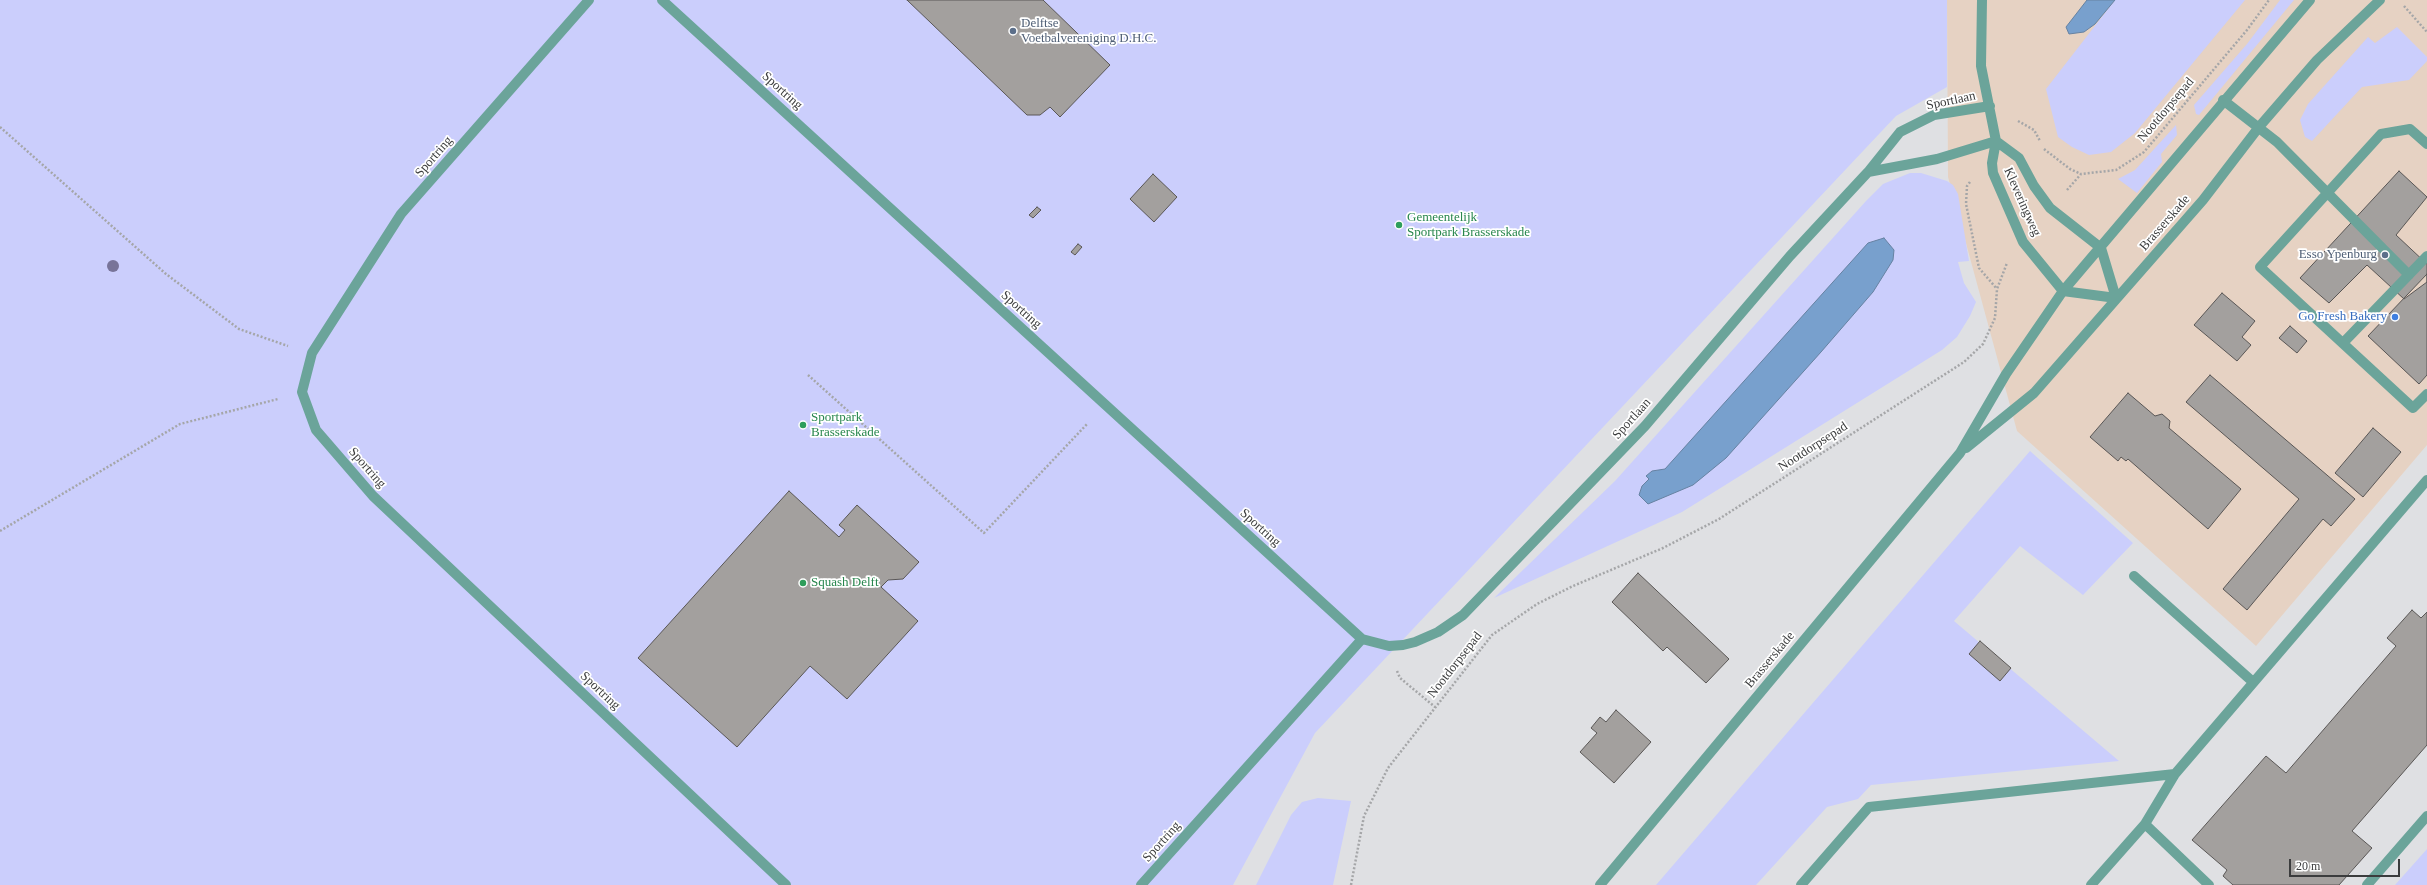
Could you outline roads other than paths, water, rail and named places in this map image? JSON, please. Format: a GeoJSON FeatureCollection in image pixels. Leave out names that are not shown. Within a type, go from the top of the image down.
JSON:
{"type":"FeatureCollection","features":[{"type":"Feature","properties":{"kind":"street","name":"Sportring"},"geometry":{"type":"LineString","coordinates":[[589,0],[401,214],[312,353],[302,392],[316,430],[373,496],[786,885]]}},
{"type":"Feature","properties":{"kind":"street","name":"Sportring"},"geometry":{"type":"LineString","coordinates":[[662,0],[1362,639],[1389,646]]}},
{"type":"Feature","properties":{"kind":"street","name":"Kleveringweg"},"geometry":{"type":"LineString","coordinates":[[1982,0],[1981,66],[1996,141],[1992,163],[1993,173],[2023,242],[2063,291]]}},
{"type":"Feature","properties":{"kind":"street","name":"Brasserskade"},"geometry":{"type":"LineString","coordinates":[[1600,885],[1960,453],[2006,374],[2063,291],[2101,248],[2223,100],[2310,0]]}},
{"type":"Feature","properties":{"kind":"street","name":"Brasserskade"},"geometry":{"type":"LineString","coordinates":[[1960,453],[2034,392],[2203,200],[2259,127],[2317,60],[2380,0]]}},
{"type":"Feature","properties":{"kind":"street"},"geometry":{"type":"LineString","coordinates":[[2223,100],[2259,127],[2409,275]]}},
{"type":"Feature","properties":{"kind":"street","name":"Sportlaan"},"geometry":{"type":"LineString","coordinates":[[1389,646],[1415,642],[1438,632],[1463,615],[1644,426],[1790,256],[1868,172],[1900,132],[1934,115],[1990,106]]}},
{"type":"Feature","properties":{"kind":"street"},"geometry":{"type":"LineString","coordinates":[[2427,144],[2410,129],[2381,134],[2260,267],[2413,408],[2427,394]]}},
{"type":"Feature","properties":{"kind":"street","name":"Kleveringweg"},"geometry":{"type":"LineString","coordinates":[[1996,141],[2019,158],[2034,186],[2050,208],[2101,248]]}},
{"type":"Feature","properties":{"kind":"street"},"geometry":{"type":"LineString","coordinates":[[1868,172],[1937,159],[1996,141]]}},
{"type":"Feature","properties":{"kind":"street"},"geometry":{"type":"LineString","coordinates":[[2063,291],[2116,298],[2101,248]]}},
{"type":"Feature","properties":{"kind":"street"},"geometry":{"type":"LineString","coordinates":[[2343,343],[2427,256]]}},
{"type":"Feature","properties":{"kind":"street"},"geometry":{"type":"LineString","coordinates":[[2091,885],[2145,824],[2175,774],[2427,480]]}},
{"type":"Feature","properties":{"kind":"street"},"geometry":{"type":"LineString","coordinates":[[2134,576],[2253,682]]}},
{"type":"Feature","properties":{"kind":"street","name":"Sportring"},"geometry":{"type":"LineString","coordinates":[[1141,885],[1362,639]]}},
{"type":"Feature","properties":{"kind":"street"},"geometry":{"type":"LineString","coordinates":[[1801,885],[1869,808],[2175,774]]}},
{"type":"Feature","properties":{"kind":"street"},"geometry":{"type":"LineString","coordinates":[[2367,885],[2427,816]]}},
{"type":"Feature","properties":{"kind":"street"},"geometry":{"type":"LineString","coordinates":[[2145,824],[2209,885]]}},
{"type":"Feature","properties":{"kind":"place","name":"Delftse Voetbalvereniging D.H.C."},"geometry":{"type":"Point","coordinates":[1013,31]}},
{"type":"Feature","properties":{"kind":"place","name":"Gemeentelijk Sportpark Brasserskade"},"geometry":{"type":"Point","coordinates":[1399,225]}},
{"type":"Feature","properties":{"kind":"place","name":"Esso Ypenburg"},"geometry":{"type":"Point","coordinates":[2385,255]}},
{"type":"Feature","properties":{"kind":"place","name":"Go Fresh Bakery"},"geometry":{"type":"Point","coordinates":[2395,317]}},
{"type":"Feature","properties":{"kind":"place","name":"Sportpark Brasserskade"},"geometry":{"type":"Point","coordinates":[803,425]}},
{"type":"Feature","properties":{"kind":"place","name":"Squash Delft"},"geometry":{"type":"Point","coordinates":[803,583]}}]}
